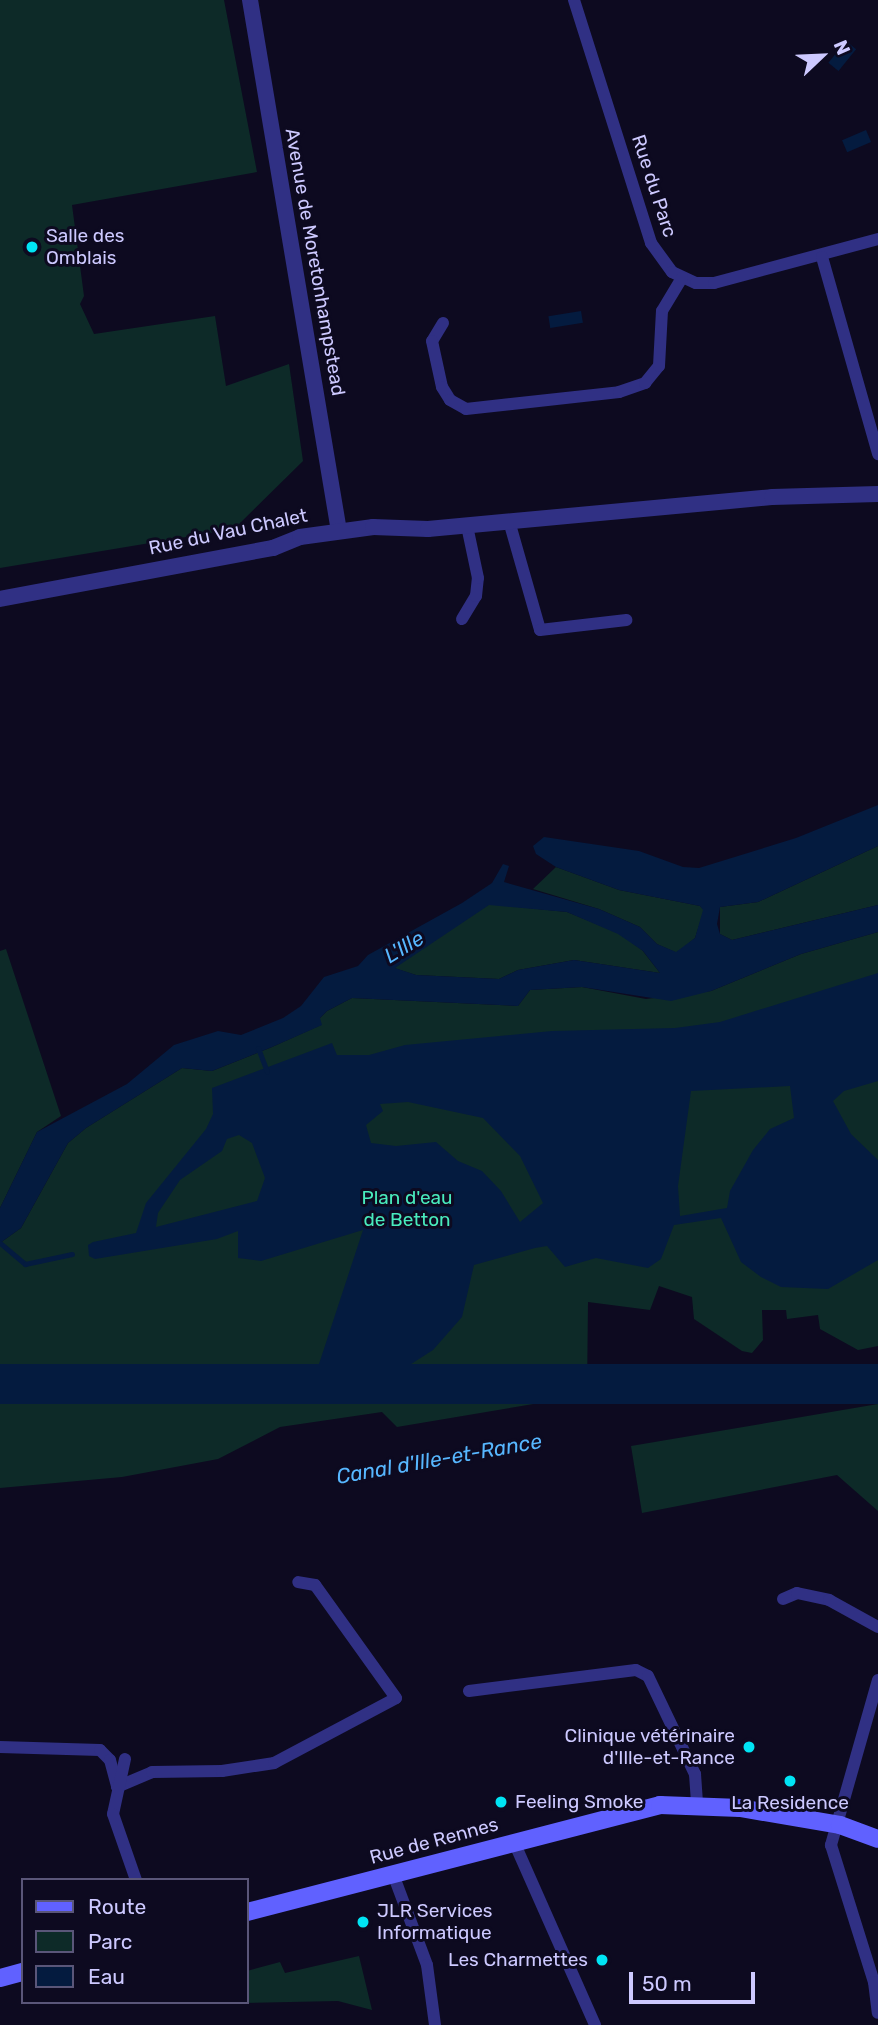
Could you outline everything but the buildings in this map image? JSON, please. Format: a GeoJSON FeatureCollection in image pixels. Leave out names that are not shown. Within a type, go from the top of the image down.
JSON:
{"type":"FeatureCollection","features":[{"type":"Feature","properties":{"kind":"main road","name":"Rue de Rennes"},"geometry":{"type":"LineString","coordinates":[[248,1912],[622,1812],[697,1804],[839,1825],[878,1839]]}},
{"type":"Feature","properties":{"kind":"main road"},"geometry":{"type":"LineString","coordinates":[[0,1978],[21,1973]]}},
{"type":"Feature","properties":{"kind":"street","name":"Avenue de Moretonhampstead"},"geometry":{"type":"LineString","coordinates":[[250,0],[339,531]]}},
{"type":"Feature","properties":{"kind":"street","name":"Rue du Parc"},"geometry":{"type":"LineString","coordinates":[[574,0],[651,243],[664,264],[682,278]]}},
{"type":"Feature","properties":{"kind":"street"},"geometry":{"type":"LineString","coordinates":[[443,323],[432,341],[442,387],[450,400],[466,409],[619,392],[645,383],[659,366],[662,311],[682,278],[714,283],[822,257],[878,239]]}},
{"type":"Feature","properties":{"kind":"street"},"geometry":{"type":"LineString","coordinates":[[822,257],[878,454]]}},
{"type":"Feature","properties":{"kind":"street","name":"Rue du Vau Chalet"},"geometry":{"type":"LineString","coordinates":[[0,598],[61,590],[339,531],[467,526],[772,497],[878,494]]}},
{"type":"Feature","properties":{"kind":"street"},"geometry":{"type":"LineString","coordinates":[[509,521],[540,630],[626,620]]}},
{"type":"Feature","properties":{"kind":"street"},"geometry":{"type":"LineString","coordinates":[[462,619],[476,596],[478,578],[467,526]]}},
{"type":"Feature","properties":{"kind":"street"},"geometry":{"type":"LineString","coordinates":[[117,1787],[152,1772],[222,1771],[274,1763],[396,1698],[315,1585],[298,1582]]}},
{"type":"Feature","properties":{"kind":"street"},"geometry":{"type":"LineString","coordinates":[[783,1599],[797,1593],[829,1600],[878,1627]]}},
{"type":"Feature","properties":{"kind":"street"},"geometry":{"type":"LineString","coordinates":[[469,1691],[636,1670],[648,1676],[695,1774],[697,1804]]}},
{"type":"Feature","properties":{"kind":"street"},"geometry":{"type":"LineString","coordinates":[[878,1680],[839,1825],[831,1845],[833,1861],[874,1982],[878,2013]]}},
{"type":"Feature","properties":{"kind":"street"},"geometry":{"type":"LineString","coordinates":[[0,1747],[100,1750],[110,1760],[117,1787]]}},
{"type":"Feature","properties":{"kind":"street"},"geometry":{"type":"LineString","coordinates":[[125,1759],[117,1787],[114,1822],[135,1878]]}},
{"type":"Feature","properties":{"kind":"street"},"geometry":{"type":"LineString","coordinates":[[514,1842],[594,2025]]}},
{"type":"Feature","properties":{"kind":"street"},"geometry":{"type":"LineString","coordinates":[[393,1874],[427,1965],[435,2025]]}},
{"type":"Feature","properties":{"kind":"green space"},"geometry":{"type":"Polygon","coordinates":[[[0,0],[224,0],[257,172],[72,205],[84,296],[80,304],[94,334],[215,316],[226,386],[289,364],[303,461],[234,529],[0,568],[0,0]]]}},
{"type":"Feature","properties":{"kind":"green space"},"geometry":{"type":"Polygon","coordinates":[[[878,846],[878,905],[732,940],[720,934],[720,907],[758,902],[878,846]]]}},
{"type":"Feature","properties":{"kind":"green space"},"geometry":{"type":"Polygon","coordinates":[[[556,867],[619,890],[700,906],[704,910],[695,938],[677,953],[657,944],[640,927],[599,909],[533,889],[556,867]]]}},
{"type":"Feature","properties":{"kind":"green space"},"geometry":{"type":"Polygon","coordinates":[[[489,904],[567,912],[618,933],[642,950],[660,973],[574,960],[518,970],[499,979],[416,975],[394,968],[489,904]]]}},
{"type":"Feature","properties":{"kind":"green space","name":"Plan d'eau de Betton"},"geometry":{"type":"Polygon","coordinates":[[[878,932],[878,1346],[858,1350],[820,1329],[818,1315],[787,1319],[786,1310],[762,1310],[763,1340],[752,1353],[742,1351],[694,1319],[692,1297],[659,1286],[650,1310],[588,1302],[587,1395],[397,1427],[382,1412],[280,1427],[218,1459],[122,1477],[0,1488],[0,1243],[21,1228],[68,1143],[86,1128],[182,1068],[212,1071],[272,1047],[321,1025],[319,1019],[327,1011],[352,998],[518,1006],[530,990],[582,987],[646,999],[711,991],[801,954],[878,932]]]}},
{"type":"Feature","properties":{"kind":"green space"},"geometry":{"type":"Polygon","coordinates":[[[6,949],[61,1116],[37,1132],[0,1208],[0,951],[6,949]]]}},
{"type":"Feature","properties":{"kind":"green space"},"geometry":{"type":"Polygon","coordinates":[[[878,1404],[878,1511],[837,1475],[642,1513],[631,1446],[878,1404]]]}},
{"type":"Feature","properties":{"kind":"green space"},"geometry":{"type":"Polygon","coordinates":[[[359,1956],[372,2010],[338,2001],[248,2003],[248,1971],[280,1962],[285,1973],[359,1956]]]}},
{"type":"Feature","properties":{"kind":"water"},"geometry":{"type":"Polygon","coordinates":[[[846,41],[856,49],[838,71],[828,63],[846,41]]]}},
{"type":"Feature","properties":{"kind":"water"},"geometry":{"type":"Polygon","coordinates":[[[866,130],[871,142],[847,152],[842,140],[866,130]]]}},
{"type":"Feature","properties":{"kind":"water"},"geometry":{"type":"Polygon","coordinates":[[[581,311],[583,323],[550,328],[548,316],[581,311]]]}},
{"type":"Feature","properties":{"kind":"water","name":"L'Ille"},"geometry":{"type":"Polygon","coordinates":[[[878,805],[878,846],[758,902],[720,907],[717,924],[720,934],[732,940],[878,905],[878,932],[801,954],[711,991],[671,1001],[582,987],[530,990],[518,1006],[352,998],[327,1011],[320,1018],[322,1025],[272,1047],[212,1071],[182,1068],[86,1128],[68,1143],[21,1228],[0,1243],[0,1208],[37,1132],[127,1084],[174,1045],[218,1031],[241,1035],[283,1018],[301,1006],[324,977],[358,966],[368,955],[462,903],[492,883],[503,864],[509,866],[504,882],[599,909],[640,927],[657,944],[676,952],[695,938],[703,910],[700,906],[619,890],[556,867],[536,854],[533,846],[544,837],[639,851],[683,867],[699,868],[796,838],[878,805]],[[489,905],[395,968],[416,975],[499,979],[518,970],[574,960],[660,973],[643,951],[618,934],[567,912],[489,905]]]}},
{"type":"Feature","properties":{"kind":"water","name":"Plan d'eau de Betton"},"geometry":{"type":"Polygon","coordinates":[[[878,973],[878,1081],[844,1091],[833,1101],[851,1134],[878,1160],[878,1260],[828,1289],[781,1287],[761,1277],[741,1262],[721,1218],[674,1225],[661,1259],[648,1268],[596,1258],[565,1267],[547,1246],[535,1248],[474,1265],[462,1317],[433,1350],[408,1366],[342,1379],[317,1370],[363,1230],[261,1261],[238,1258],[238,1231],[217,1239],[95,1259],[89,1256],[88,1245],[93,1242],[136,1233],[146,1203],[206,1129],[213,1114],[212,1088],[332,1043],[337,1055],[369,1055],[405,1045],[552,1031],[675,1028],[720,1022],[878,973]],[[790,1086],[691,1091],[678,1186],[680,1216],[727,1208],[730,1191],[753,1150],[770,1129],[794,1118],[790,1086]],[[408,1102],[380,1104],[383,1111],[366,1125],[371,1143],[396,1146],[436,1142],[458,1161],[482,1171],[501,1191],[520,1222],[543,1203],[520,1156],[483,1118],[408,1102]],[[239,1135],[227,1139],[222,1151],[180,1180],[158,1213],[156,1227],[257,1201],[265,1178],[252,1143],[239,1135]]]}},
{"type":"Feature","properties":{"kind":"water"},"geometry":{"type":"Polygon","coordinates":[[[0,1364],[878,1364],[878,1404],[0,1404],[0,1364]]]}},
{"type":"Feature","properties":{"kind":"waterway"},"geometry":{"type":"LineString","coordinates":[[258,1048],[267,1071]]}},
{"type":"Feature","properties":{"kind":"waterway"},"geometry":{"type":"LineString","coordinates":[[0,1243],[25,1264],[72,1254]]}},
{"type":"Feature","properties":{"kind":"place","name":"Salle des Omblais"},"geometry":{"type":"Point","coordinates":[32,247]}},
{"type":"Feature","properties":{"kind":"place","name":"Clinique vétérinaire d'Ille-et-Rance"},"geometry":{"type":"Point","coordinates":[749,1747]}},
{"type":"Feature","properties":{"kind":"place","name":"La Residence"},"geometry":{"type":"Point","coordinates":[790,1781]}},
{"type":"Feature","properties":{"kind":"place","name":"Feeling Smoke"},"geometry":{"type":"Point","coordinates":[501,1802]}},
{"type":"Feature","properties":{"kind":"place","name":"JLR Services Informatique"},"geometry":{"type":"Point","coordinates":[363,1922]}},
{"type":"Feature","properties":{"kind":"place","name":"Les Charmettes"},"geometry":{"type":"Point","coordinates":[602,1960]}},
{"type":"Feature","properties":{"kind":"water label","name":"Canal d'Ille-et-Rance"},"geometry":{"type":"Point","coordinates":[439,1459]}}]}
